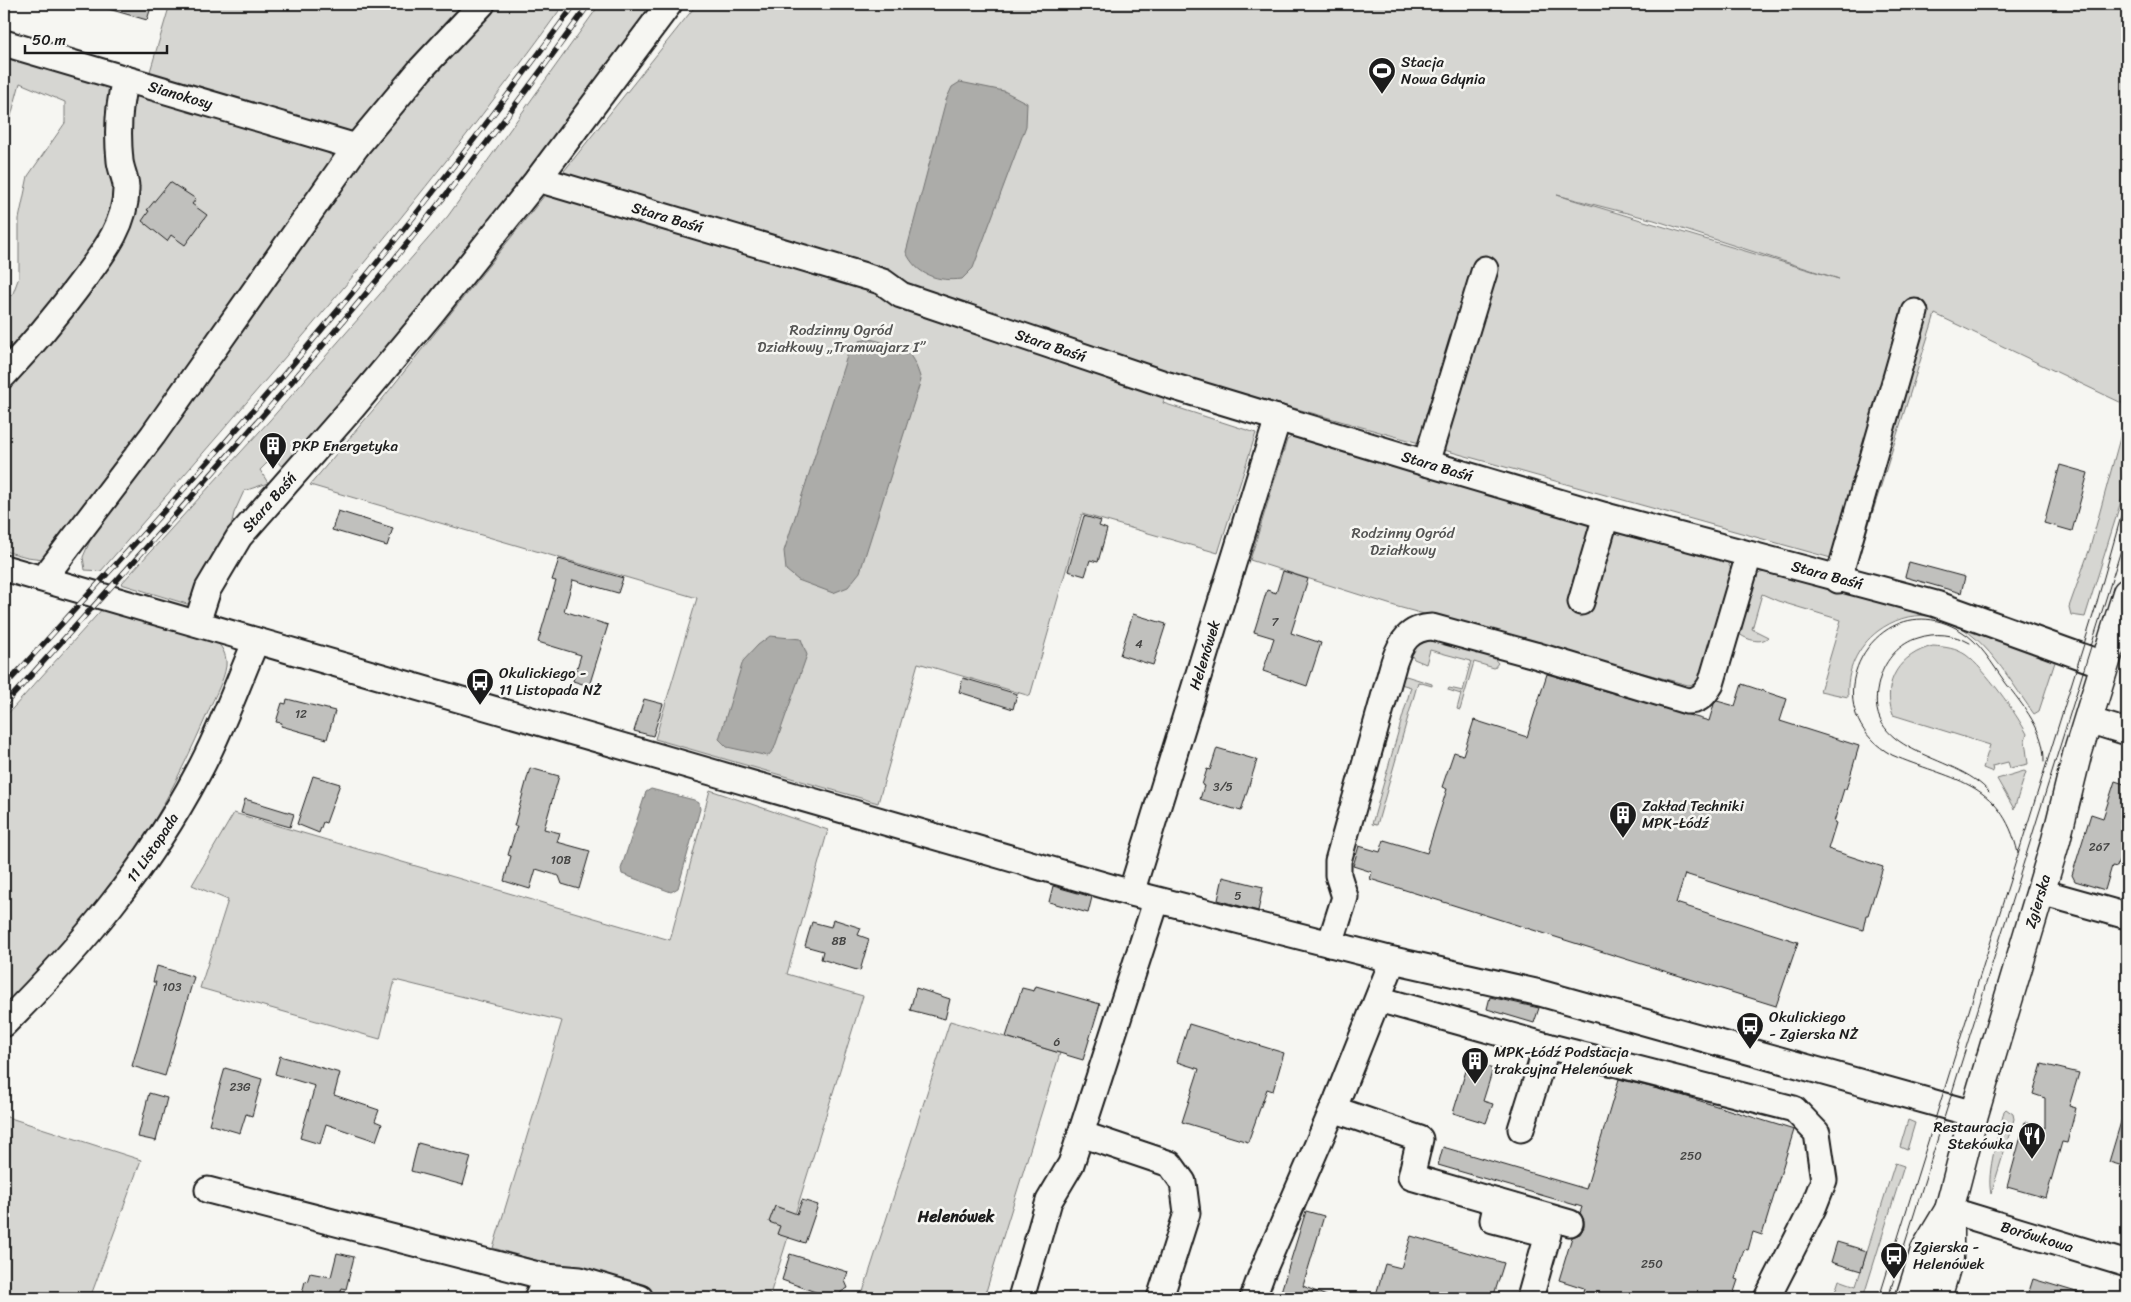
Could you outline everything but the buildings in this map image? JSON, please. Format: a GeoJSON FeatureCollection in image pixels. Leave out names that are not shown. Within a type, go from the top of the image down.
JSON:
{"type":"FeatureCollection","features":[{"type":"Feature","properties":{"kind":"main road","name":"Zgierska"},"geometry":{"type":"LineString","coordinates":[[1937,1298],[1949,1258],[1949,1210],[1974,1114],[2041,892],[2088,720],[2127,593]]}},
{"type":"Feature","properties":{"kind":"main road","name":"Zgierska"},"geometry":{"type":"LineString","coordinates":[[1910,1298],[1925,1250],[1949,1210]]}},
{"type":"Feature","properties":{"kind":"street"},"geometry":{"type":"LineString","coordinates":[[44,578],[153,435],[356,147],[421,69],[482,4]]}},
{"type":"Feature","properties":{"kind":"street"},"geometry":{"type":"LineString","coordinates":[[538,179],[669,4]]}},
{"type":"Feature","properties":{"kind":"street","name":"Sianokosy"},"geometry":{"type":"LineString","coordinates":[[4,43],[356,147]]}},
{"type":"Feature","properties":{"kind":"street"},"geometry":{"type":"LineString","coordinates":[[4,375],[42,335],[108,247],[122,216],[126,187],[120,165],[117,136],[118,107],[125,79]]}},
{"type":"Feature","properties":{"kind":"street","name":"Stara Baśń"},"geometry":{"type":"LineString","coordinates":[[197,624],[208,589],[239,537],[353,407],[430,315],[538,179],[868,277],[883,282],[901,295],[1168,385],[1606,516],[1838,580],[1936,604],[2105,665]]}},
{"type":"Feature","properties":{"kind":"street"},"geometry":{"type":"LineString","coordinates":[[1426,463],[1485,269]]}},
{"type":"Feature","properties":{"kind":"street"},"geometry":{"type":"LineString","coordinates":[[1838,580],[1915,312]]}},
{"type":"Feature","properties":{"kind":"street","name":"Helenówek"},"geometry":{"type":"LineString","coordinates":[[1131,893],[1278,418]]}},
{"type":"Feature","properties":{"kind":"street"},"geometry":{"type":"LineString","coordinates":[[1581,602],[1606,516]]}},
{"type":"Feature","properties":{"kind":"street"},"geometry":{"type":"LineString","coordinates":[[1330,944],[1344,896],[1338,875],[1338,862],[1394,662],[1406,638],[1413,631],[1432,627],[1535,655],[1687,701],[1698,700],[1711,684],[1749,556]]}},
{"type":"Feature","properties":{"kind":"street"},"geometry":{"type":"LineString","coordinates":[[4,568],[1131,893],[1393,960],[1485,979],[1540,993],[1974,1114]]}},
{"type":"Feature","properties":{"kind":"street","name":"11 Listopada"},"geometry":{"type":"LineString","coordinates":[[4,1024],[92,930],[127,887],[157,844],[200,770],[256,641]]}},
{"type":"Feature","properties":{"kind":"street"},"geometry":{"type":"LineString","coordinates":[[2088,720],[2127,732]]}},
{"type":"Feature","properties":{"kind":"street"},"geometry":{"type":"LineString","coordinates":[[2041,892],[2127,916]]}},
{"type":"Feature","properties":{"kind":"street"},"geometry":{"type":"LineString","coordinates":[[1021,1298],[1049,1201],[1071,1164],[1153,911]]}},
{"type":"Feature","properties":{"kind":"street"},"geometry":{"type":"LineString","coordinates":[[1253,1298],[1333,1109],[1393,960]]}},
{"type":"Feature","properties":{"kind":"street"},"geometry":{"type":"LineString","coordinates":[[1378,999],[1547,1046],[1794,1109],[1816,1133],[1824,1180],[1813,1208],[1767,1298]]}},
{"type":"Feature","properties":{"kind":"street"},"geometry":{"type":"LineString","coordinates":[[1521,1129],[1547,1046]]}},
{"type":"Feature","properties":{"kind":"street"},"geometry":{"type":"LineString","coordinates":[[1333,1109],[1420,1139],[1411,1177],[1570,1223]]}},
{"type":"Feature","properties":{"kind":"street"},"geometry":{"type":"LineString","coordinates":[[1081,1134],[1170,1164],[1183,1182],[1187,1213],[1160,1298]]}},
{"type":"Feature","properties":{"kind":"street"},"geometry":{"type":"LineString","coordinates":[[208,1190],[541,1288],[580,1280],[640,1298]]}},
{"type":"Feature","properties":{"kind":"street"},"geometry":{"type":"LineString","coordinates":[[1497,1202],[1493,1220],[1548,1234],[1530,1298]]}},
{"type":"Feature","properties":{"kind":"street","name":"Borówkowa"},"geometry":{"type":"LineString","coordinates":[[1949,1210],[2127,1264]]}},
{"type":"Feature","properties":{"kind":"green space"},"geometry":{"type":"Polygon","coordinates":[[[170,4],[564,4],[454,151],[280,363],[101,571],[85,570],[83,557],[95,529],[43,559],[4,551],[4,397],[19,365],[4,359],[4,293],[12,296],[19,277],[19,219],[28,176],[65,123],[65,102],[20,83],[4,142],[4,53],[312,142],[343,164],[361,140],[149,75],[170,4]]]}},
{"type":"Feature","properties":{"kind":"green space"},"geometry":{"type":"Polygon","coordinates":[[[600,4],[654,4],[453,273],[286,471],[273,457],[260,470],[268,483],[244,491],[234,513],[228,539],[193,602],[187,604],[121,584],[270,420],[448,216],[600,4]]]}},
{"type":"Feature","properties":{"kind":"green space","name":"Rodzinny Ogród Działkowy „Tramwajarz I”"},"geometry":{"type":"Polygon","coordinates":[[[697,4],[2127,4],[2127,482],[2085,617],[2071,615],[2069,607],[2090,548],[2123,427],[2126,405],[1935,314],[1856,565],[1172,374],[1163,403],[1256,433],[1218,553],[1082,514],[1030,696],[918,663],[878,803],[655,739],[697,598],[310,485],[384,397],[697,4]],[[1557,195],[1839,279],[1654,220],[1557,195]]]}},
{"type":"Feature","properties":{"kind":"green space","name":"Rodzinny Ogród Działkowy"},"geometry":{"type":"Polygon","coordinates":[[[1295,434],[1721,558],[1727,562],[1733,572],[1698,684],[1688,685],[1398,607],[1250,560],[1287,440],[1295,434]]]}},
{"type":"Feature","properties":{"kind":"green space"},"geometry":{"type":"Polygon","coordinates":[[[1775,570],[1949,617],[2049,655],[2056,659],[2039,711],[2034,714],[2002,668],[1977,639],[1962,628],[1946,620],[1928,616],[1908,617],[1896,621],[1878,631],[1864,644],[1851,669],[1848,697],[1820,691],[1841,620],[1778,601],[1762,594],[1752,629],[1768,637],[1757,641],[1744,637],[1737,632],[1750,581],[1760,573],[1775,570]]]}},
{"type":"Feature","properties":{"kind":"green space"},"geometry":{"type":"Polygon","coordinates":[[[105,606],[214,639],[225,654],[225,672],[196,740],[138,849],[84,923],[4,1009],[4,718],[105,606]]]}},
{"type":"Feature","properties":{"kind":"green space"},"geometry":{"type":"Polygon","coordinates":[[[1428,639],[1492,656],[1498,663],[1494,668],[1474,662],[1460,710],[1457,709],[1461,694],[1448,690],[1449,688],[1463,691],[1471,661],[1430,650],[1426,664],[1414,659],[1410,653],[1415,644],[1428,639]]]}},
{"type":"Feature","properties":{"kind":"green space"},"geometry":{"type":"Polygon","coordinates":[[[1933,646],[1950,648],[1966,655],[1991,681],[2008,703],[2027,734],[2025,740],[2028,764],[2010,768],[2008,762],[1992,766],[1993,772],[1983,768],[1990,745],[1893,715],[1890,691],[1896,671],[1911,656],[1933,646]]]}},
{"type":"Feature","properties":{"kind":"green space"},"geometry":{"type":"Polygon","coordinates":[[[1406,676],[1432,684],[1432,686],[1418,682],[1377,825],[1372,824],[1411,687],[1397,683],[1406,676]]]}},
{"type":"Feature","properties":{"kind":"green space"},"geometry":{"type":"Polygon","coordinates":[[[2026,772],[2014,809],[1997,779],[2026,772]]]}},
{"type":"Feature","properties":{"kind":"green space"},"geometry":{"type":"Polygon","coordinates":[[[710,790],[828,830],[787,974],[863,996],[769,1298],[668,1298],[493,1248],[562,1021],[395,980],[380,1039],[200,988],[228,900],[192,885],[234,813],[670,940],[710,790]]]}},
{"type":"Feature","properties":{"kind":"green space"},"geometry":{"type":"Polygon","coordinates":[[[950,1021],[1060,1053],[984,1298],[861,1298],[950,1021]]]}},
{"type":"Feature","properties":{"kind":"green space"},"geometry":{"type":"Polygon","coordinates":[[[2006,1109],[2013,1114],[2014,1119],[1991,1194],[1990,1175],[1996,1141],[2006,1109]]]}},
{"type":"Feature","properties":{"kind":"green space"},"geometry":{"type":"Polygon","coordinates":[[[4,1116],[141,1160],[90,1298],[4,1298],[4,1116]]]}},
{"type":"Feature","properties":{"kind":"green space"},"geometry":{"type":"Polygon","coordinates":[[[1908,1120],[1915,1123],[1907,1150],[1900,1147],[1908,1120]]]}},
{"type":"Feature","properties":{"kind":"green space"},"geometry":{"type":"Polygon","coordinates":[[[1895,1163],[1904,1166],[1863,1298],[1833,1298],[1839,1280],[1856,1286],[1895,1163]]]}},
{"type":"Feature","properties":{"kind":"shaded area"},"geometry":{"type":"Polygon","coordinates":[[[960,82],[1004,91],[1027,103],[1026,126],[973,268],[962,279],[953,280],[936,278],[922,271],[910,260],[906,252],[946,100],[952,87],[960,82]]]}},
{"type":"Feature","properties":{"kind":"shaded area"},"geometry":{"type":"Polygon","coordinates":[[[870,339],[898,347],[909,354],[921,380],[860,572],[848,587],[833,593],[798,580],[786,570],[784,551],[848,353],[859,341],[870,339]]]}},
{"type":"Feature","properties":{"kind":"shaded area"},"geometry":{"type":"Polygon","coordinates":[[[770,636],[801,639],[807,655],[774,749],[768,756],[727,747],[719,739],[743,661],[758,645],[770,636]]]}},
{"type":"Feature","properties":{"kind":"shaded area"},"geometry":{"type":"Polygon","coordinates":[[[651,789],[699,803],[700,809],[678,888],[671,892],[622,874],[621,869],[646,792],[651,789]]]}},
{"type":"Feature","properties":{"kind":"tram line"},"geometry":{"type":"LineString","coordinates":[[1879,1298],[2095,609],[2127,495]]}},
{"type":"Feature","properties":{"kind":"tram line"},"geometry":{"type":"LineString","coordinates":[[1888,1298],[2127,531]]}},
{"type":"Feature","properties":{"kind":"tram line"},"geometry":{"type":"LineString","coordinates":[[2018,853],[2010,829],[1999,810],[1986,796],[1952,777],[1892,755],[1866,734],[1854,708],[1854,681],[1863,656],[1880,635],[1903,622],[1931,620],[1961,631],[1974,641],[1985,654],[2026,709],[2041,739],[2044,762]]}},
{"type":"Feature","properties":{"kind":"tram line"},"geometry":{"type":"LineString","coordinates":[[1970,643],[1944,635],[1924,636],[1911,640],[1894,653],[1882,671],[1876,704],[1882,723],[1895,738],[1974,779],[1989,792]]}},
{"type":"Feature","properties":{"kind":"railway"},"geometry":{"type":"LineString","coordinates":[[4,687],[196,476],[343,305],[444,178],[575,4]]}},
{"type":"Feature","properties":{"kind":"railway"},"geometry":{"type":"LineString","coordinates":[[4,705],[233,450],[381,276],[522,96],[589,4]]}},
{"type":"Feature","properties":{"kind":"place","name":"Stacja Nowa Gdynia"},"geometry":{"type":"Point","coordinates":[1382,95]}},
{"type":"Feature","properties":{"kind":"place","name":"PKP Energetyka"},"geometry":{"type":"Point","coordinates":[273,470]}},
{"type":"Feature","properties":{"kind":"place","name":"Okulickiego - 11 Listopada NŻ"},"geometry":{"type":"Point","coordinates":[480,706]}},
{"type":"Feature","properties":{"kind":"place","name":"Zakład Techniki MPK-Łódź"},"geometry":{"type":"Point","coordinates":[1623,839]}},
{"type":"Feature","properties":{"kind":"place","name":"Okulickiego - Zgierska NŻ"},"geometry":{"type":"Point","coordinates":[1750,1050]}},
{"type":"Feature","properties":{"kind":"place","name":"MPK-Łódź Podstacja trakcyjna Helenówek"},"geometry":{"type":"Point","coordinates":[1475,1085]}},
{"type":"Feature","properties":{"kind":"place","name":"Restauracja Stekówka"},"geometry":{"type":"Point","coordinates":[2032,1160]}},
{"type":"Feature","properties":{"kind":"place","name":"Zgierska - Helenówek"},"geometry":{"type":"Point","coordinates":[1894,1280]}},
{"type":"Feature","properties":{"kind":"district","name":"Helenówek"},"geometry":{"type":"Point","coordinates":[956,1216]}}]}
